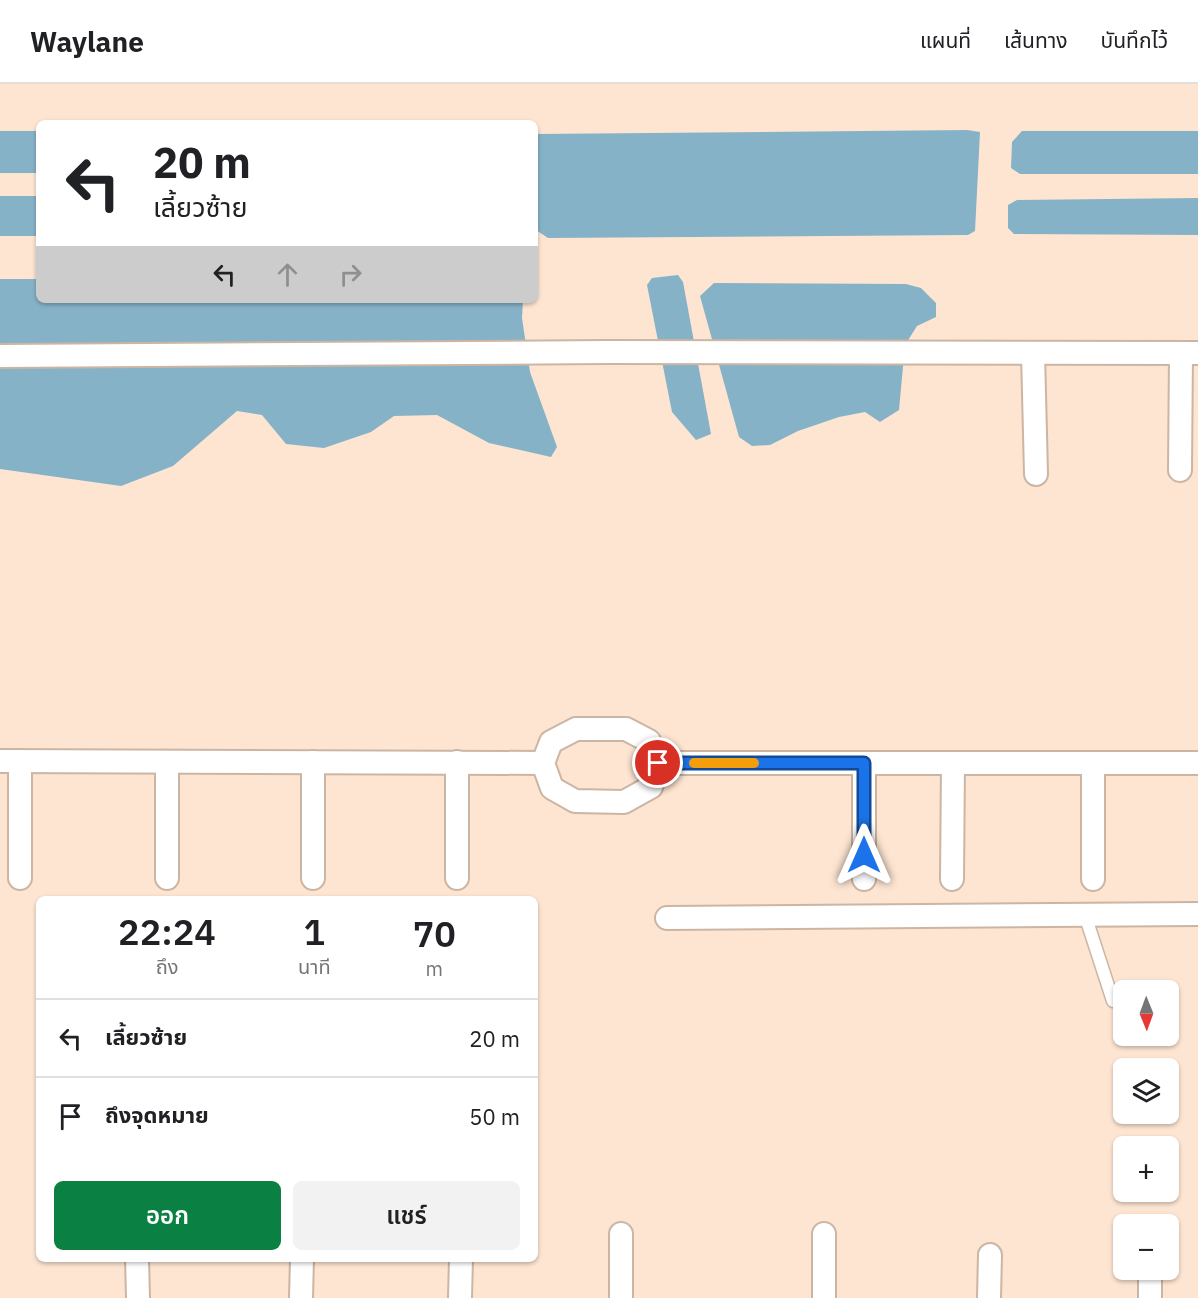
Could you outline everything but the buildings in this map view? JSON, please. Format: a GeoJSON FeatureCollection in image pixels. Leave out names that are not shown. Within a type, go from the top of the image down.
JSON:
{"type":"FeatureCollection","features":[{"type":"Feature","properties":{"kind":"street"},"geometry":{"type":"LineString","coordinates":[[0,356],[607,352],[1189,353],[1180,470]]}},
{"type":"Feature","properties":{"kind":"street"},"geometry":{"type":"LineString","coordinates":[[1033,353],[1036,474]]}},
{"type":"Feature","properties":{"kind":"street"},"geometry":{"type":"LineString","coordinates":[[576,729],[626,729],[649,741],[658,763],[651,787],[624,802],[576,801],[552,788],[543,763],[550,742],[576,729]]}},
{"type":"Feature","properties":{"kind":"street"},"geometry":{"type":"LineString","coordinates":[[20,878],[10,761],[543,763]]}},
{"type":"Feature","properties":{"kind":"street"},"geometry":{"type":"LineString","coordinates":[[167,762],[167,878]]}},
{"type":"Feature","properties":{"kind":"street"},"geometry":{"type":"LineString","coordinates":[[313,762],[313,878]]}},
{"type":"Feature","properties":{"kind":"street"},"geometry":{"type":"LineString","coordinates":[[457,762],[457,878]]}},
{"type":"Feature","properties":{"kind":"street"},"geometry":{"type":"LineString","coordinates":[[658,763],[1198,763]]}},
{"type":"Feature","properties":{"kind":"street"},"geometry":{"type":"LineString","coordinates":[[864,763],[864,879]]}},
{"type":"Feature","properties":{"kind":"street"},"geometry":{"type":"LineString","coordinates":[[952,763],[952,879]]}},
{"type":"Feature","properties":{"kind":"street"},"geometry":{"type":"LineString","coordinates":[[1093,763],[1093,879]]}},
{"type":"Feature","properties":{"kind":"street"},"geometry":{"type":"LineString","coordinates":[[667,918],[1198,914]]}},
{"type":"Feature","properties":{"kind":"street"},"geometry":{"type":"LineString","coordinates":[[621,1234],[621,1298]]}},
{"type":"Feature","properties":{"kind":"street"},"geometry":{"type":"LineString","coordinates":[[824,1234],[824,1298]]}},
{"type":"Feature","properties":{"kind":"street"},"geometry":{"type":"LineString","coordinates":[[989,1298],[990,1255]]}},
{"type":"Feature","properties":{"kind":"street"},"geometry":{"type":"LineString","coordinates":[[137,1262],[138,1298]]}},
{"type":"Feature","properties":{"kind":"street"},"geometry":{"type":"LineString","coordinates":[[301,1298],[302,1262]]}},
{"type":"Feature","properties":{"kind":"street"},"geometry":{"type":"LineString","coordinates":[[460,1298],[461,1262]]}},
{"type":"Feature","properties":{"kind":"street"},"geometry":{"type":"LineString","coordinates":[[1150,1280],[1150,1298]]}},
{"type":"Feature","properties":{"kind":"lane"},"geometry":{"type":"LineString","coordinates":[[1085,915],[1113,1001]]}},
{"type":"Feature","properties":{"kind":"water"},"geometry":{"type":"Polygon","coordinates":[[[967,130],[980,132],[975,231],[968,235],[548,238],[538,231],[538,134],[967,130]]]}},
{"type":"Feature","properties":{"kind":"water"},"geometry":{"type":"Polygon","coordinates":[[[0,131],[36,131],[36,173],[0,173],[0,131]]]}},
{"type":"Feature","properties":{"kind":"water"},"geometry":{"type":"Polygon","coordinates":[[[1022,131],[1198,131],[1198,174],[1020,174],[1011,168],[1012,142],[1022,131]]]}},
{"type":"Feature","properties":{"kind":"water"},"geometry":{"type":"Polygon","coordinates":[[[0,196],[36,196],[36,236],[0,236],[0,196]]]}},
{"type":"Feature","properties":{"kind":"water"},"geometry":{"type":"Polygon","coordinates":[[[1198,198],[1198,235],[1014,234],[1008,228],[1008,205],[1017,200],[1198,198]]]}},
{"type":"Feature","properties":{"kind":"water"},"geometry":{"type":"Polygon","coordinates":[[[678,275],[683,282],[711,434],[696,440],[672,412],[647,285],[652,278],[678,275]]]}},
{"type":"Feature","properties":{"kind":"water"},"geometry":{"type":"Polygon","coordinates":[[[0,279],[36,279],[36,303],[523,303],[522,318],[530,372],[557,447],[551,457],[489,443],[437,415],[394,416],[371,432],[324,448],[286,444],[262,415],[237,411],[173,466],[121,486],[0,469],[0,279]]]}},
{"type":"Feature","properties":{"kind":"water"},"geometry":{"type":"Polygon","coordinates":[[[714,283],[906,284],[921,288],[936,303],[936,317],[917,326],[905,345],[899,410],[880,422],[865,412],[839,417],[798,431],[770,445],[752,446],[739,437],[700,296],[714,283]]]}},
{"type":"Feature","properties":{"kind":"slow traffic"},"geometry":{"type":"LineString","coordinates":[[694,763],[754,763]]}},
{"type":"Feature","properties":{"kind":"route"},"geometry":{"type":"LineString","coordinates":[[658,763],[864,763],[864,855]]}}]}
